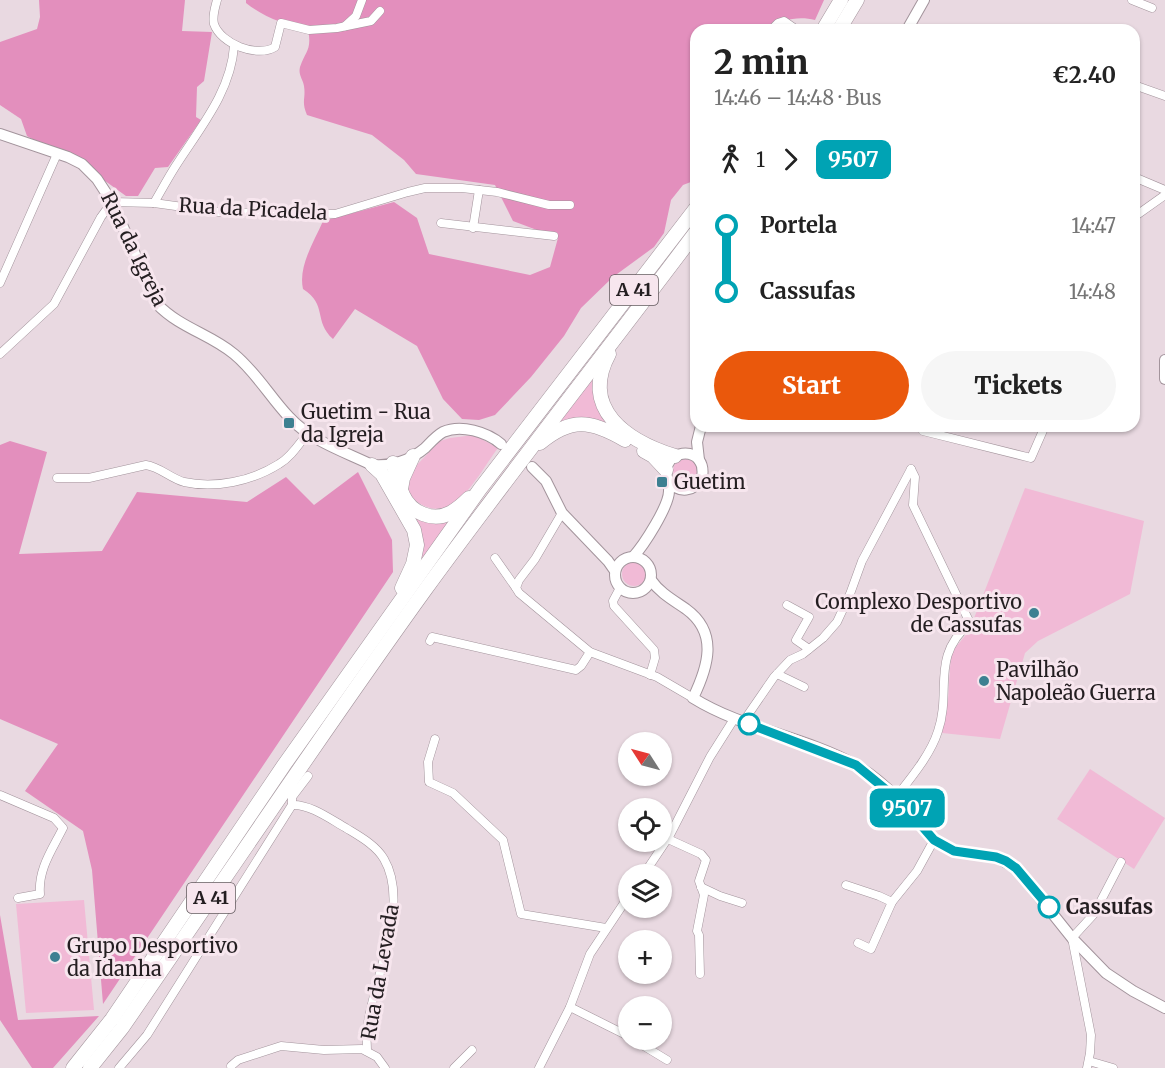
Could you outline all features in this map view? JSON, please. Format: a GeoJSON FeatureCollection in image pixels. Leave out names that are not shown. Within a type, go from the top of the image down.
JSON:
{"type":"FeatureCollection","features":[{"type":"Feature","properties":{"kind":"highway"},"geometry":{"type":"LineString","coordinates":[[827,24],[841,0]]}},
{"type":"Feature","properties":{"kind":"highway"},"geometry":{"type":"LineString","coordinates":[[843,24],[857,0]]}},
{"type":"Feature","properties":{"kind":"highway","name":"A 41"},"geometry":{"type":"LineString","coordinates":[[73,1068],[126,999],[284,765],[480,489],[690,216]]}},
{"type":"Feature","properties":{"kind":"highway","name":"A 41"},"geometry":{"type":"LineString","coordinates":[[90,1068],[122,1028],[328,724],[433,580],[529,461],[603,353],[620,334],[690,240]]}},
{"type":"Feature","properties":{"kind":"highway"},"geometry":{"type":"LineString","coordinates":[[620,334],[603,364],[599,386],[602,404],[614,422],[629,434],[657,450],[681,454]]}},
{"type":"Feature","properties":{"kind":"highway"},"geometry":{"type":"LineString","coordinates":[[529,461],[552,433],[571,425],[589,423],[608,429],[653,456],[667,476]]}},
{"type":"Feature","properties":{"kind":"highway"},"geometry":{"type":"LineString","coordinates":[[397,492],[413,456]]}},
{"type":"Feature","properties":{"kind":"highway"},"geometry":{"type":"LineString","coordinates":[[393,463],[390,483],[397,492],[410,521],[417,545],[413,564],[395,607]]}},
{"type":"Feature","properties":{"kind":"highway"},"geometry":{"type":"LineString","coordinates":[[372,465],[409,505],[433,517],[450,513],[480,489]]}},
{"type":"Feature","properties":{"kind":"main road"},"geometry":{"type":"LineString","coordinates":[[910,24],[924,0]]}},
{"type":"Feature","properties":{"kind":"main road","name":"Rua da Igreja"},"geometry":{"type":"LineString","coordinates":[[0,134],[82,164],[97,179],[112,202],[157,304],[169,317],[233,353],[307,434],[372,465]]}},
{"type":"Feature","properties":{"kind":"main road"},"geometry":{"type":"LineString","coordinates":[[1165,360],[1165,379]]}},
{"type":"Feature","properties":{"kind":"main road"},"geometry":{"type":"LineString","coordinates":[[372,465],[383,466],[402,462],[444,431],[480,432],[501,444]]}},
{"type":"Feature","properties":{"kind":"main road"},"geometry":{"type":"LineString","coordinates":[[615,571],[647,539],[669,492],[668,464],[681,454],[698,432]]}},
{"type":"Feature","properties":{"kind":"main road"},"geometry":{"type":"LineString","coordinates":[[667,476],[677,489],[682,490],[694,488],[702,478],[703,472],[699,460],[700,432]]}},
{"type":"Feature","properties":{"kind":"main road","name":"Rua da Igreja"},"geometry":{"type":"LineString","coordinates":[[340,449],[393,463]]}},
{"type":"Feature","properties":{"kind":"main road"},"geometry":{"type":"LineString","coordinates":[[681,454],[699,460]]}},
{"type":"Feature","properties":{"kind":"main road"},"geometry":{"type":"LineString","coordinates":[[529,461],[546,481],[562,513],[615,571],[615,580],[620,588],[628,593],[642,591],[662,593]]}},
{"type":"Feature","properties":{"kind":"main road"},"geometry":{"type":"LineString","coordinates":[[682,490],[673,500],[650,543],[647,563],[651,579],[662,593],[689,611],[704,629],[708,651],[707,663],[693,698],[738,721],[856,765],[896,797],[934,840],[954,851],[996,857],[1016,868],[1072,938],[1106,973],[1119,983],[1165,1008]]}},
{"type":"Feature","properties":{"kind":"main road"},"geometry":{"type":"LineString","coordinates":[[593,546],[647,563]]}},
{"type":"Feature","properties":{"kind":"main road"},"geometry":{"type":"LineString","coordinates":[[642,591],[651,579]]}},
{"type":"Feature","properties":{"kind":"street"},"geometry":{"type":"LineString","coordinates":[[217,0],[213,17],[215,26],[234,46],[268,51],[275,47],[281,22],[309,30],[344,27],[371,21],[380,12]]}},
{"type":"Feature","properties":{"kind":"street"},"geometry":{"type":"LineString","coordinates":[[344,27],[356,16],[362,0]]}},
{"type":"Feature","properties":{"kind":"street"},"geometry":{"type":"LineString","coordinates":[[1132,0],[1152,8]]}},
{"type":"Feature","properties":{"kind":"street"},"geometry":{"type":"LineString","coordinates":[[154,203],[226,84],[233,61],[234,46]]}},
{"type":"Feature","properties":{"kind":"street"},"geometry":{"type":"LineString","coordinates":[[1140,87],[1165,96]]}},
{"type":"Feature","properties":{"kind":"street"},"geometry":{"type":"LineString","coordinates":[[0,283],[57,154]]}},
{"type":"Feature","properties":{"kind":"street"},"geometry":{"type":"LineString","coordinates":[[1140,180],[1165,192],[1140,212]]}},
{"type":"Feature","properties":{"kind":"street","name":"Rua da Picadela"},"geometry":{"type":"LineString","coordinates":[[112,202],[154,203],[219,212],[335,214],[425,188],[497,192],[549,205],[570,205]]}},
{"type":"Feature","properties":{"kind":"street"},"geometry":{"type":"LineString","coordinates":[[473,228],[479,190]]}},
{"type":"Feature","properties":{"kind":"street"},"geometry":{"type":"LineString","coordinates":[[0,354],[54,304],[101,217],[112,202]]}},
{"type":"Feature","properties":{"kind":"street"},"geometry":{"type":"LineString","coordinates":[[441,223],[554,236]]}},
{"type":"Feature","properties":{"kind":"street"},"geometry":{"type":"LineString","coordinates":[[927,432],[1031,458],[1042,432]]}},
{"type":"Feature","properties":{"kind":"street"},"geometry":{"type":"LineString","coordinates":[[57,478],[88,478],[146,465],[153,466],[184,482],[212,485],[239,480],[280,464],[307,434]]}},
{"type":"Feature","properties":{"kind":"street"},"geometry":{"type":"LineString","coordinates":[[672,831],[710,757],[738,721],[790,660],[823,638],[837,622],[862,561],[911,469],[915,477],[913,505],[970,623],[959,632],[947,654],[938,730],[917,770],[896,797]]}},
{"type":"Feature","properties":{"kind":"street"},"geometry":{"type":"LineString","coordinates":[[516,588],[562,513]]}},
{"type":"Feature","properties":{"kind":"street"},"geometry":{"type":"LineString","coordinates":[[495,558],[519,593],[590,652],[650,675],[693,698]]}},
{"type":"Feature","properties":{"kind":"street"},"geometry":{"type":"LineString","coordinates":[[620,588],[613,601],[614,606],[654,650],[655,658],[650,675]]}},
{"type":"Feature","properties":{"kind":"street"},"geometry":{"type":"LineString","coordinates":[[786,604],[809,617],[796,640],[809,649]]}},
{"type":"Feature","properties":{"kind":"street"},"geometry":{"type":"LineString","coordinates":[[430,641],[432,637],[576,670],[590,652]]}},
{"type":"Feature","properties":{"kind":"street"},"geometry":{"type":"LineString","coordinates":[[777,675],[804,687]]}},
{"type":"Feature","properties":{"kind":"street"},"geometry":{"type":"LineString","coordinates":[[435,739],[428,762],[429,782],[453,794],[503,840],[521,914],[606,928]]}},
{"type":"Feature","properties":{"kind":"street"},"geometry":{"type":"LineString","coordinates":[[119,1068],[147,1035],[292,805],[292,797],[308,776]]}},
{"type":"Feature","properties":{"kind":"street"},"geometry":{"type":"LineString","coordinates":[[0,795],[54,818],[63,828],[41,870],[40,894],[18,898]]}},
{"type":"Feature","properties":{"kind":"street","name":"Rua da Levada"},"geometry":{"type":"LineString","coordinates":[[292,805],[300,804],[367,840],[384,857],[391,873],[393,898],[391,924],[367,1029],[367,1052]]}},
{"type":"Feature","properties":{"kind":"street"},"geometry":{"type":"LineString","coordinates":[[858,943],[871,949],[892,902],[917,871],[934,840]]}},
{"type":"Feature","properties":{"kind":"street"},"geometry":{"type":"LineString","coordinates":[[672,841],[701,854],[706,860],[699,881],[704,895],[697,931],[700,974]]}},
{"type":"Feature","properties":{"kind":"street"},"geometry":{"type":"LineString","coordinates":[[1113,1068],[1088,1064],[1091,1035],[1072,938],[1094,914],[1122,862]]}},
{"type":"Feature","properties":{"kind":"street"},"geometry":{"type":"LineString","coordinates":[[846,885],[892,902]]}},
{"type":"Feature","properties":{"kind":"street"},"geometry":{"type":"LineString","coordinates":[[701,887],[742,903]]}},
{"type":"Feature","properties":{"kind":"street"},"geometry":{"type":"LineString","coordinates":[[539,1068],[570,1007],[590,954],[618,911]]}},
{"type":"Feature","properties":{"kind":"street"},"geometry":{"type":"LineString","coordinates":[[570,1007],[618,1031]]}},
{"type":"Feature","properties":{"kind":"street"},"geometry":{"type":"LineString","coordinates":[[231,1066],[238,1060],[280,1046],[324,1050],[362,1049],[376,1057],[385,1068]]}},
{"type":"Feature","properties":{"kind":"street"},"geometry":{"type":"LineString","coordinates":[[454,1068],[472,1050]]}},
{"type":"Feature","properties":{"kind":"street"},"geometry":{"type":"LineString","coordinates":[[650,1050],[667,1060]]}},
{"type":"Feature","properties":{"kind":"shaded area"},"geometry":{"type":"Polygon","coordinates":[[[39,0],[185,0],[182,31],[212,32],[204,81],[197,87],[196,117],[201,120],[168,167],[155,168],[138,196],[126,196],[101,178],[27,136],[21,119],[0,105],[0,42],[37,29],[40,17],[39,0]]]}},
{"type":"Feature","properties":{"kind":"shaded area"},"geometry":{"type":"Polygon","coordinates":[[[246,0],[824,0],[815,20],[790,19],[778,24],[690,24],[690,182],[683,185],[671,200],[664,233],[654,247],[613,277],[581,308],[564,336],[531,377],[495,415],[479,420],[462,419],[443,399],[417,346],[355,309],[333,339],[323,326],[315,301],[303,289],[303,272],[311,246],[323,221],[394,202],[417,218],[429,254],[530,275],[550,267],[558,238],[513,221],[495,185],[416,174],[404,160],[372,135],[307,115],[300,67],[309,46],[308,29],[283,23],[246,3],[246,0]]]}},
{"type":"Feature","properties":{"kind":"shaded area"},"geometry":{"type":"Polygon","coordinates":[[[598,372],[612,425],[557,425],[598,372]]]}},
{"type":"Feature","properties":{"kind":"shaded area"},"geometry":{"type":"Polygon","coordinates":[[[474,435],[498,448],[461,497],[450,505],[438,509],[425,506],[410,496],[407,482],[411,471],[440,441],[474,435]]]}},
{"type":"Feature","properties":{"kind":"shaded area"},"geometry":{"type":"Polygon","coordinates":[[[10,441],[47,452],[19,554],[102,551],[137,492],[247,502],[286,477],[314,505],[358,472],[392,540],[393,572],[103,1004],[92,870],[83,831],[25,791],[58,744],[0,719],[0,445],[10,441]]]}},
{"type":"Feature","properties":{"kind":"shaded area"},"geometry":{"type":"Polygon","coordinates":[[[685,459],[690,460],[696,466],[696,476],[690,482],[685,483],[680,482],[674,476],[673,471],[674,466],[680,460],[685,459]]]}},
{"type":"Feature","properties":{"kind":"shaded area","name":"Complexo Desportivo de Cassufas"},"geometry":{"type":"Polygon","coordinates":[[[1025,488],[1144,521],[1130,594],[1038,641],[1025,653],[1000,739],[942,733],[948,700],[951,653],[969,631],[1025,488]]]}},
{"type":"Feature","properties":{"kind":"shaded area"},"geometry":{"type":"Polygon","coordinates":[[[454,516],[420,561],[414,517],[454,516]]]}},
{"type":"Feature","properties":{"kind":"shaded area"},"geometry":{"type":"Polygon","coordinates":[[[634,562],[639,563],[645,569],[645,579],[639,585],[634,586],[629,585],[623,579],[622,574],[623,569],[629,563],[634,562]]]}},
{"type":"Feature","properties":{"kind":"shaded area"},"geometry":{"type":"Polygon","coordinates":[[[1090,769],[1165,818],[1134,869],[1057,819],[1090,769]]]}},
{"type":"Feature","properties":{"kind":"shaded area","name":"Grupo Desportivo da Idanha"},"geometry":{"type":"Polygon","coordinates":[[[84,900],[94,1010],[26,1013],[16,904],[84,900]]]}},
{"type":"Feature","properties":{"kind":"shaded area"},"geometry":{"type":"Polygon","coordinates":[[[0,915],[18,1020],[99,1016],[53,1068],[32,1068],[0,1020],[0,915]]]}},
{"type":"Feature","properties":{"kind":"bus line","name":"9507"},"geometry":{"type":"LineString","coordinates":[[749,724],[856,765],[889,790],[934,840],[954,851],[996,857],[1006,861],[1016,868],[1049,907]]}},
{"type":"Feature","properties":{"kind":"place","name":"Guetim - Rua da Igreja"},"geometry":{"type":"Point","coordinates":[289,423]}},
{"type":"Feature","properties":{"kind":"place","name":"Guetim"},"geometry":{"type":"Point","coordinates":[662,482]}},
{"type":"Feature","properties":{"kind":"place","name":"Complexo Desportivo de Cassufas"},"geometry":{"type":"Point","coordinates":[1034,613]}},
{"type":"Feature","properties":{"kind":"place","name":"Pavilhão Napoleão Guerra"},"geometry":{"type":"Point","coordinates":[984,681]}},
{"type":"Feature","properties":{"kind":"place","name":"Cassufas"},"geometry":{"type":"Point","coordinates":[1049,907]}},
{"type":"Feature","properties":{"kind":"place","name":"Grupo Desportivo da Idanha"},"geometry":{"type":"Point","coordinates":[55,957]}}]}
